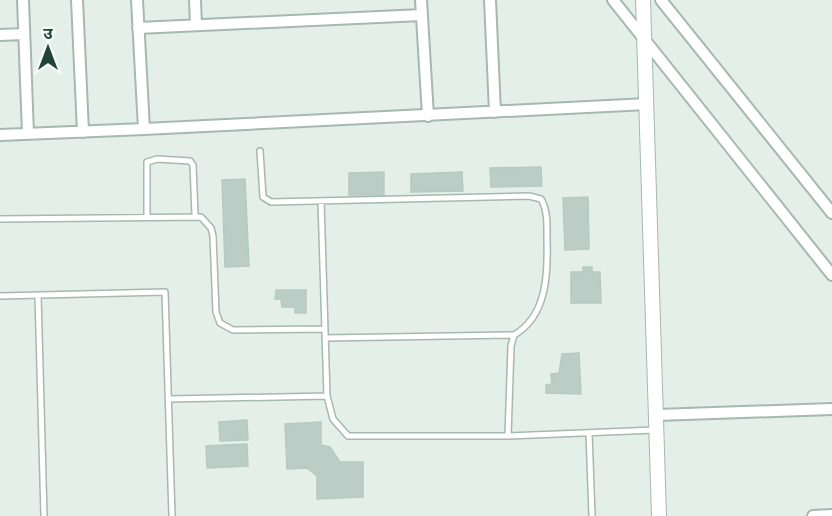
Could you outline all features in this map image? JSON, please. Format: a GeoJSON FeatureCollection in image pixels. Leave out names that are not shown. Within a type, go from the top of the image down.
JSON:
{"type":"FeatureCollection","features":[{"type":"Feature","properties":{"kind":"street"},"geometry":{"type":"LineString","coordinates":[[23,0],[28,134]]}},
{"type":"Feature","properties":{"kind":"street"},"geometry":{"type":"LineString","coordinates":[[77,0],[83,132]]}},
{"type":"Feature","properties":{"kind":"street"},"geometry":{"type":"LineString","coordinates":[[137,0],[144,129]]}},
{"type":"Feature","properties":{"kind":"street"},"geometry":{"type":"LineString","coordinates":[[195,0],[196,25]]}},
{"type":"Feature","properties":{"kind":"street"},"geometry":{"type":"LineString","coordinates":[[421,0],[428,116]]}},
{"type":"Feature","properties":{"kind":"street"},"geometry":{"type":"LineString","coordinates":[[490,0],[495,112]]}},
{"type":"Feature","properties":{"kind":"street"},"geometry":{"type":"LineString","coordinates":[[613,0],[832,275]]}},
{"type":"Feature","properties":{"kind":"street"},"geometry":{"type":"LineString","coordinates":[[643,0],[659,516]]}},
{"type":"Feature","properties":{"kind":"street"},"geometry":{"type":"LineString","coordinates":[[661,0],[832,213]]}},
{"type":"Feature","properties":{"kind":"street"},"geometry":{"type":"LineString","coordinates":[[138,28],[422,15]]}},
{"type":"Feature","properties":{"kind":"street"},"geometry":{"type":"LineString","coordinates":[[0,35],[23,34]]}},
{"type":"Feature","properties":{"kind":"street"},"geometry":{"type":"LineString","coordinates":[[0,135],[646,104]]}},
{"type":"Feature","properties":{"kind":"street"},"geometry":{"type":"LineString","coordinates":[[657,415],[832,409]]}},
{"type":"Feature","properties":{"kind":"street"},"geometry":{"type":"LineString","coordinates":[[813,516],[832,515]]}},
{"type":"Feature","properties":{"kind":"lane"},"geometry":{"type":"LineString","coordinates":[[260,151],[262,192],[265,201],[529,196],[541,199],[545,206],[547,221],[546,286],[529,324],[514,335],[325,338]]}},
{"type":"Feature","properties":{"kind":"lane"},"geometry":{"type":"LineString","coordinates":[[147,216],[147,162],[157,159],[190,161],[195,215]]}},
{"type":"Feature","properties":{"kind":"lane"},"geometry":{"type":"LineString","coordinates":[[321,201],[327,396],[333,420],[348,436],[360,438],[508,436],[657,430]]}},
{"type":"Feature","properties":{"kind":"lane"},"geometry":{"type":"LineString","coordinates":[[0,219],[195,215],[207,221],[211,228],[216,312],[220,323],[233,330],[324,329]]}},
{"type":"Feature","properties":{"kind":"lane"},"geometry":{"type":"LineString","coordinates":[[0,296],[165,292],[172,516]]}},
{"type":"Feature","properties":{"kind":"lane"},"geometry":{"type":"LineString","coordinates":[[38,295],[44,516]]}},
{"type":"Feature","properties":{"kind":"lane"},"geometry":{"type":"LineString","coordinates":[[508,436],[508,379],[514,335]]}},
{"type":"Feature","properties":{"kind":"lane"},"geometry":{"type":"LineString","coordinates":[[169,399],[327,396]]}},
{"type":"Feature","properties":{"kind":"lane"},"geometry":{"type":"LineString","coordinates":[[590,433],[592,516]]}},
{"type":"Feature","properties":{"kind":"building"},"geometry":{"type":"Polygon","coordinates":[[[541,167],[542,186],[491,187],[490,168],[541,167]]]}},
{"type":"Feature","properties":{"kind":"building"},"geometry":{"type":"Polygon","coordinates":[[[384,172],[384,195],[349,195],[349,173],[384,172]]]}},
{"type":"Feature","properties":{"kind":"building"},"geometry":{"type":"Polygon","coordinates":[[[462,172],[463,191],[411,192],[411,174],[462,172]]]}},
{"type":"Feature","properties":{"kind":"building"},"geometry":{"type":"Polygon","coordinates":[[[245,179],[249,266],[225,267],[222,180],[245,179]]]}},
{"type":"Feature","properties":{"kind":"building"},"geometry":{"type":"Polygon","coordinates":[[[588,197],[589,249],[565,250],[563,198],[588,197]]]}},
{"type":"Feature","properties":{"kind":"building"},"geometry":{"type":"Polygon","coordinates":[[[583,267],[592,267],[592,272],[600,272],[601,303],[571,303],[571,272],[583,272],[583,267]]]}},
{"type":"Feature","properties":{"kind":"building"},"geometry":{"type":"Polygon","coordinates":[[[276,290],[306,290],[306,313],[295,313],[295,307],[282,307],[281,299],[275,299],[276,290]]]}},
{"type":"Feature","properties":{"kind":"building"},"geometry":{"type":"Polygon","coordinates":[[[579,353],[581,394],[546,393],[546,385],[552,384],[551,374],[559,373],[562,354],[579,353]]]}},
{"type":"Feature","properties":{"kind":"building"},"geometry":{"type":"Polygon","coordinates":[[[247,420],[248,440],[220,441],[219,422],[247,420]]]}},
{"type":"Feature","properties":{"kind":"building"},"geometry":{"type":"Polygon","coordinates":[[[321,422],[321,445],[330,447],[340,462],[363,462],[363,497],[317,499],[317,476],[307,468],[287,469],[285,424],[321,422]]]}},
{"type":"Feature","properties":{"kind":"building"},"geometry":{"type":"Polygon","coordinates":[[[247,444],[248,466],[207,468],[206,446],[247,444]]]}}]}
